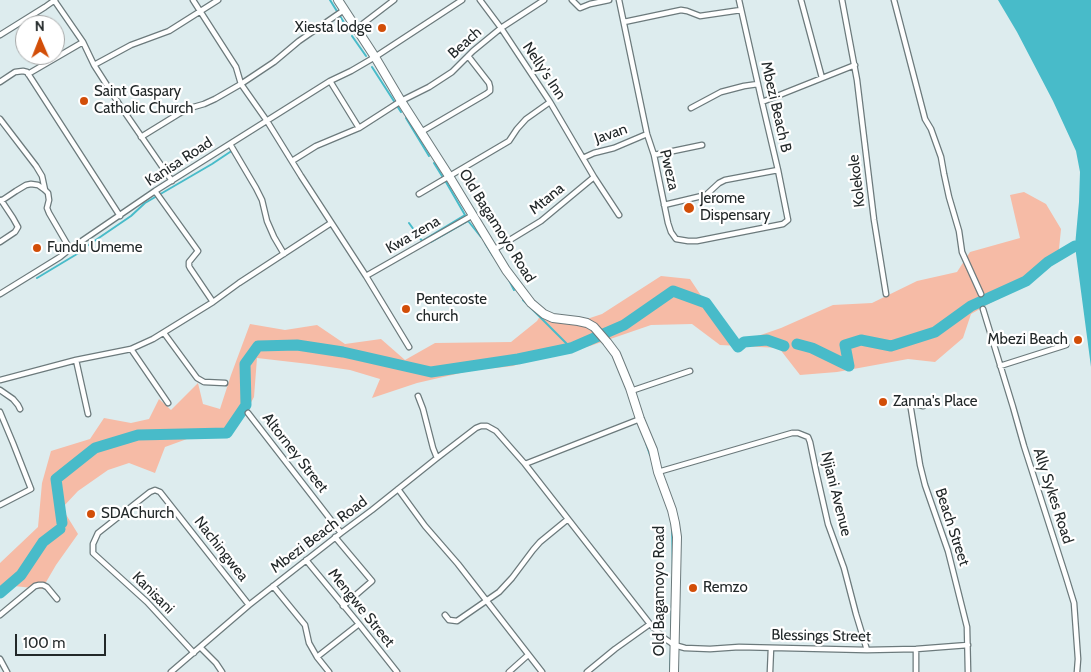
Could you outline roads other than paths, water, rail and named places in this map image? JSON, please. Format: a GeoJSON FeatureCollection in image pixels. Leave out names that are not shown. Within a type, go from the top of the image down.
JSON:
{"type":"FeatureCollection","features":[{"type":"Feature","properties":{"kind":"main road","name":"Old Bagamoyo Road"},"geometry":{"type":"LineString","coordinates":[[338,0],[495,249],[506,270],[531,303],[544,314],[553,318],[587,323],[594,327],[616,354],[653,450],[658,472],[672,510],[677,537],[674,672]]}},
{"type":"Feature","properties":{"kind":"street"},"geometry":{"type":"LineString","coordinates":[[0,35],[45,8],[54,0],[83,42],[94,65],[172,181]]}},
{"type":"Feature","properties":{"kind":"street"},"geometry":{"type":"LineString","coordinates":[[193,0],[236,67],[241,84],[267,121],[409,347]]}},
{"type":"Feature","properties":{"kind":"street"},"geometry":{"type":"LineString","coordinates":[[94,65],[131,44],[170,31],[218,0]]}},
{"type":"Feature","properties":{"kind":"street"},"geometry":{"type":"LineString","coordinates":[[356,29],[394,0]]}},
{"type":"Feature","properties":{"kind":"street"},"geometry":{"type":"LineString","coordinates":[[375,57],[462,0]]}},
{"type":"Feature","properties":{"kind":"street","name":"Nelly's Inn"},"geometry":{"type":"LineString","coordinates":[[480,0],[550,102],[583,158]]}},
{"type":"Feature","properties":{"kind":"street","name":"Beach"},"geometry":{"type":"LineString","coordinates":[[292,162],[316,146],[359,128],[452,72],[501,28],[544,0]]}},
{"type":"Feature","properties":{"kind":"street"},"geometry":{"type":"LineString","coordinates":[[572,0],[580,8],[609,0]]}},
{"type":"Feature","properties":{"kind":"street","name":"Pweza"},"geometry":{"type":"LineString","coordinates":[[620,0],[647,134],[654,155],[668,223],[676,239],[698,241],[783,224],[788,220]]}},
{"type":"Feature","properties":{"kind":"street","name":"Mbezi Beach B"},"geometry":{"type":"LineString","coordinates":[[739,0],[788,220]]}},
{"type":"Feature","properties":{"kind":"street"},"geometry":{"type":"LineString","coordinates":[[802,0],[822,78]]}},
{"type":"Feature","properties":{"kind":"street","name":"Kolekole"},"geometry":{"type":"LineString","coordinates":[[842,0],[855,65],[874,220],[886,294]]}},
{"type":"Feature","properties":{"kind":"street"},"geometry":{"type":"LineString","coordinates":[[894,0],[925,120],[931,130],[941,157],[959,231],[962,252],[981,294]]}},
{"type":"Feature","properties":{"kind":"street"},"geometry":{"type":"LineString","coordinates":[[142,137],[180,113],[204,104],[241,84],[344,10]]}},
{"type":"Feature","properties":{"kind":"street"},"geometry":{"type":"LineString","coordinates":[[624,22],[681,10],[700,16],[741,10]]}},
{"type":"Feature","properties":{"kind":"street"},"geometry":{"type":"LineString","coordinates":[[28,74],[83,42]]}},
{"type":"Feature","properties":{"kind":"street"},"geometry":{"type":"LineString","coordinates":[[420,132],[490,90],[489,83],[468,56]]}},
{"type":"Feature","properties":{"kind":"street","name":"Kanisa Road"},"geometry":{"type":"LineString","coordinates":[[2,293],[155,191],[330,81],[375,57]]}},
{"type":"Feature","properties":{"kind":"street"},"geometry":{"type":"LineString","coordinates":[[762,102],[855,65]]}},
{"type":"Feature","properties":{"kind":"street"},"geometry":{"type":"LineString","coordinates":[[0,82],[19,71],[27,72],[120,216]]}},
{"type":"Feature","properties":{"kind":"street"},"geometry":{"type":"LineString","coordinates":[[330,81],[359,128]]}},
{"type":"Feature","properties":{"kind":"street"},"geometry":{"type":"LineString","coordinates":[[691,108],[721,92],[758,84]]}},
{"type":"Feature","properties":{"kind":"street"},"geometry":{"type":"LineString","coordinates":[[419,194],[508,141],[526,118],[550,102]]}},
{"type":"Feature","properties":{"kind":"street"},"geometry":{"type":"LineString","coordinates":[[0,120],[20,143],[42,176],[50,200],[48,208],[50,217],[70,249]]}},
{"type":"Feature","properties":{"kind":"street","name":"Javan"},"geometry":{"type":"LineString","coordinates":[[583,158],[614,148],[647,134]]}},
{"type":"Feature","properties":{"kind":"street"},"geometry":{"type":"LineString","coordinates":[[230,144],[262,200],[267,221],[274,238],[284,254]]}},
{"type":"Feature","properties":{"kind":"street"},"geometry":{"type":"LineString","coordinates":[[654,155],[702,145]]}},
{"type":"Feature","properties":{"kind":"street"},"geometry":{"type":"LineString","coordinates":[[583,158],[619,215]]}},
{"type":"Feature","properties":{"kind":"street"},"geometry":{"type":"LineString","coordinates":[[664,204],[706,195],[725,180],[778,170]]}},
{"type":"Feature","properties":{"kind":"street","name":"Mtana"},"geometry":{"type":"LineString","coordinates":[[495,249],[541,222],[594,177]]}},
{"type":"Feature","properties":{"kind":"street"},"geometry":{"type":"LineString","coordinates":[[0,242],[15,232],[18,227],[1,200],[31,184],[38,185],[46,190]]}},
{"type":"Feature","properties":{"kind":"street"},"geometry":{"type":"LineString","coordinates":[[155,191],[198,251],[189,262],[190,268],[213,302]]}},
{"type":"Feature","properties":{"kind":"street","name":"Kwa zena"},"geometry":{"type":"LineString","coordinates":[[366,276],[473,215]]}},
{"type":"Feature","properties":{"kind":"street"},"geometry":{"type":"LineString","coordinates":[[0,380],[76,360],[131,349],[153,340],[331,223]]}},
{"type":"Feature","properties":{"kind":"street"},"geometry":{"type":"LineString","coordinates":[[0,286],[2,293]]}},
{"type":"Feature","properties":{"kind":"street","name":"Ally Sykes Road"},"geometry":{"type":"LineString","coordinates":[[983,309],[1074,603],[1078,659],[1077,672]]}},
{"type":"Feature","properties":{"kind":"street"},"geometry":{"type":"LineString","coordinates":[[164,333],[197,378],[204,382],[225,383]]}},
{"type":"Feature","properties":{"kind":"street"},"geometry":{"type":"LineString","coordinates":[[1000,366],[1066,345]]}},
{"type":"Feature","properties":{"kind":"street"},"geometry":{"type":"LineString","coordinates":[[131,349],[168,403]]}},
{"type":"Feature","properties":{"kind":"street"},"geometry":{"type":"LineString","coordinates":[[76,360],[88,414]]}},
{"type":"Feature","properties":{"kind":"street"},"geometry":{"type":"LineString","coordinates":[[631,391],[690,371]]}},
{"type":"Feature","properties":{"kind":"street"},"geometry":{"type":"LineString","coordinates":[[0,390],[13,399],[20,409]]}},
{"type":"Feature","properties":{"kind":"street"},"geometry":{"type":"LineString","coordinates":[[418,396],[432,448],[437,458]]}},
{"type":"Feature","properties":{"kind":"street","name":"Beach Street"},"geometry":{"type":"LineString","coordinates":[[923,406],[910,402],[920,465],[930,502],[948,551],[967,627],[968,672]]}},
{"type":"Feature","properties":{"kind":"street"},"geometry":{"type":"LineString","coordinates":[[0,412],[31,489],[0,505]]}},
{"type":"Feature","properties":{"kind":"street","name":"Altorney Street"},"geometry":{"type":"LineString","coordinates":[[248,413],[341,532]]}},
{"type":"Feature","properties":{"kind":"street"},"geometry":{"type":"LineString","coordinates":[[640,419],[525,464],[650,624],[674,645]]}},
{"type":"Feature","properties":{"kind":"street"},"geometry":{"type":"LineString","coordinates":[[0,429],[6,425]]}},
{"type":"Feature","properties":{"kind":"street","name":"Mbezi Beach Road"},"geometry":{"type":"LineString","coordinates":[[171,672],[249,605],[476,428],[486,426],[496,431],[525,464]]}},
{"type":"Feature","properties":{"kind":"street","name":"Njiani Avenue"},"geometry":{"type":"LineString","coordinates":[[658,472],[792,433],[808,437],[828,524],[844,568],[867,650]]}},
{"type":"Feature","properties":{"kind":"street","name":"Nachingwea"},"geometry":{"type":"LineString","coordinates":[[93,553],[93,544],[98,534],[150,492],[157,490],[162,493],[249,605]]}},
{"type":"Feature","properties":{"kind":"street"},"geometry":{"type":"LineString","coordinates":[[398,490],[542,672]]}},
{"type":"Feature","properties":{"kind":"street"},"geometry":{"type":"LineString","coordinates":[[445,615],[450,620],[457,621],[499,592],[540,542],[568,519]]}},
{"type":"Feature","properties":{"kind":"street"},"geometry":{"type":"LineString","coordinates":[[336,537],[372,582],[343,606]]}},
{"type":"Feature","properties":{"kind":"street","name":"Kanisani"},"geometry":{"type":"LineString","coordinates":[[93,553],[147,602],[194,653]]}},
{"type":"Feature","properties":{"kind":"street","name":"Mengwe Street"},"geometry":{"type":"LineString","coordinates":[[306,560],[397,672]]}},
{"type":"Feature","properties":{"kind":"street"},"geometry":{"type":"LineString","coordinates":[[0,615],[35,586],[43,585],[47,587],[57,599]]}},
{"type":"Feature","properties":{"kind":"street"},"geometry":{"type":"LineString","coordinates":[[273,586],[305,625],[309,643],[329,672]]}},
{"type":"Feature","properties":{"kind":"street"},"geometry":{"type":"LineString","coordinates":[[317,657],[359,624]]}},
{"type":"Feature","properties":{"kind":"street"},"geometry":{"type":"LineString","coordinates":[[588,672],[650,624]]}},
{"type":"Feature","properties":{"kind":"street","name":"Blessings Street"},"geometry":{"type":"LineString","coordinates":[[674,645],[684,648],[710,649],[739,647],[867,650],[968,645]]}},
{"type":"Feature","properties":{"kind":"street"},"geometry":{"type":"LineString","coordinates":[[200,647],[222,672]]}},
{"type":"Feature","properties":{"kind":"street"},"geometry":{"type":"LineString","coordinates":[[770,648],[770,672]]}},
{"type":"Feature","properties":{"kind":"street"},"geometry":{"type":"LineString","coordinates":[[916,649],[916,672]]}},
{"type":"Feature","properties":{"kind":"street"},"geometry":{"type":"LineString","coordinates":[[509,672],[528,655]]}},
{"type":"Feature","properties":{"kind":"street"},"geometry":{"type":"LineString","coordinates":[[0,659],[8,672]]}},
{"type":"Feature","properties":{"kind":"water"},"geometry":{"type":"Polygon","coordinates":[[[998,0],[1091,0],[1091,367],[1075,246],[1080,172],[1076,151],[1053,101],[998,0]]]}},
{"type":"Feature","properties":{"kind":"waterway"},"geometry":{"type":"LineString","coordinates":[[330,0],[348,29]]}},
{"type":"Feature","properties":{"kind":"waterway"},"geometry":{"type":"LineString","coordinates":[[352,36],[366,56]]}},
{"type":"Feature","properties":{"kind":"waterway"},"geometry":{"type":"LineString","coordinates":[[372,67],[401,112]]}},
{"type":"Feature","properties":{"kind":"waterway"},"geometry":{"type":"LineString","coordinates":[[406,118],[429,156]]}},
{"type":"Feature","properties":{"kind":"waterway"},"geometry":{"type":"LineString","coordinates":[[37,278],[87,248],[87,246],[131,216],[145,203],[233,150]]}},
{"type":"Feature","properties":{"kind":"waterway"},"geometry":{"type":"LineString","coordinates":[[434,163],[442,176]]}},
{"type":"Feature","properties":{"kind":"waterway"},"geometry":{"type":"LineString","coordinates":[[409,223],[422,241],[465,215],[446,182]]}},
{"type":"Feature","properties":{"kind":"waterway"},"geometry":{"type":"LineString","coordinates":[[431,242],[468,221]]}},
{"type":"Feature","properties":{"kind":"waterway"},"geometry":{"type":"LineString","coordinates":[[469,222],[481,237]]}},
{"type":"Feature","properties":{"kind":"waterway"},"geometry":{"type":"LineString","coordinates":[[485,243],[493,256]]}},
{"type":"Feature","properties":{"kind":"waterway"},"geometry":{"type":"LineString","coordinates":[[797,344],[812,348],[849,366],[845,345],[861,340],[891,346],[935,332],[971,306],[1026,281],[1048,262],[1075,246]]}},
{"type":"Feature","properties":{"kind":"waterway"},"geometry":{"type":"LineString","coordinates":[[508,278],[514,290]]}},
{"type":"Feature","properties":{"kind":"waterway"},"geometry":{"type":"LineString","coordinates":[[62,523],[56,479],[95,448],[138,435],[227,433],[246,405],[245,364],[258,346],[297,345],[343,352],[431,372],[518,359],[571,348],[624,325],[673,291],[706,303],[738,347],[744,342],[767,340],[784,346]]}},
{"type":"Feature","properties":{"kind":"waterway"},"geometry":{"type":"LineString","coordinates":[[523,300],[571,348]]}},
{"type":"Feature","properties":{"kind":"waterway"},"geometry":{"type":"LineString","coordinates":[[646,443],[650,455]]}},
{"type":"Feature","properties":{"kind":"waterway"},"geometry":{"type":"LineString","coordinates":[[672,527],[673,572]]}},
{"type":"Feature","properties":{"kind":"waterway"},"geometry":{"type":"LineString","coordinates":[[0,593],[21,575],[43,542],[60,529]]}},
{"type":"Feature","properties":{"kind":"waterway"},"geometry":{"type":"LineString","coordinates":[[671,636],[672,603]]}},
{"type":"Feature","properties":{"kind":"waterway"},"geometry":{"type":"LineString","coordinates":[[670,672],[671,647]]}},
{"type":"Feature","properties":{"kind":"place","name":"Xiesta lodge"},"geometry":{"type":"Point","coordinates":[382,28]}},
{"type":"Feature","properties":{"kind":"place","name":"Saint Gaspary Catholic Church"},"geometry":{"type":"Point","coordinates":[84,101]}},
{"type":"Feature","properties":{"kind":"place","name":"Jerome Dispensary"},"geometry":{"type":"Point","coordinates":[689,208]}},
{"type":"Feature","properties":{"kind":"place","name":"Fundu Umeme"},"geometry":{"type":"Point","coordinates":[37,248]}},
{"type":"Feature","properties":{"kind":"place","name":"Pentecoste church"},"geometry":{"type":"Point","coordinates":[406,309]}},
{"type":"Feature","properties":{"kind":"place","name":"Mbezi Beach"},"geometry":{"type":"Point","coordinates":[1078,340]}},
{"type":"Feature","properties":{"kind":"place","name":"Zanna's Place"},"geometry":{"type":"Point","coordinates":[883,402]}},
{"type":"Feature","properties":{"kind":"place","name":"SDAChurch"},"geometry":{"type":"Point","coordinates":[91,514]}},
{"type":"Feature","properties":{"kind":"place","name":"Remzo"},"geometry":{"type":"Point","coordinates":[693,588]}}]}
